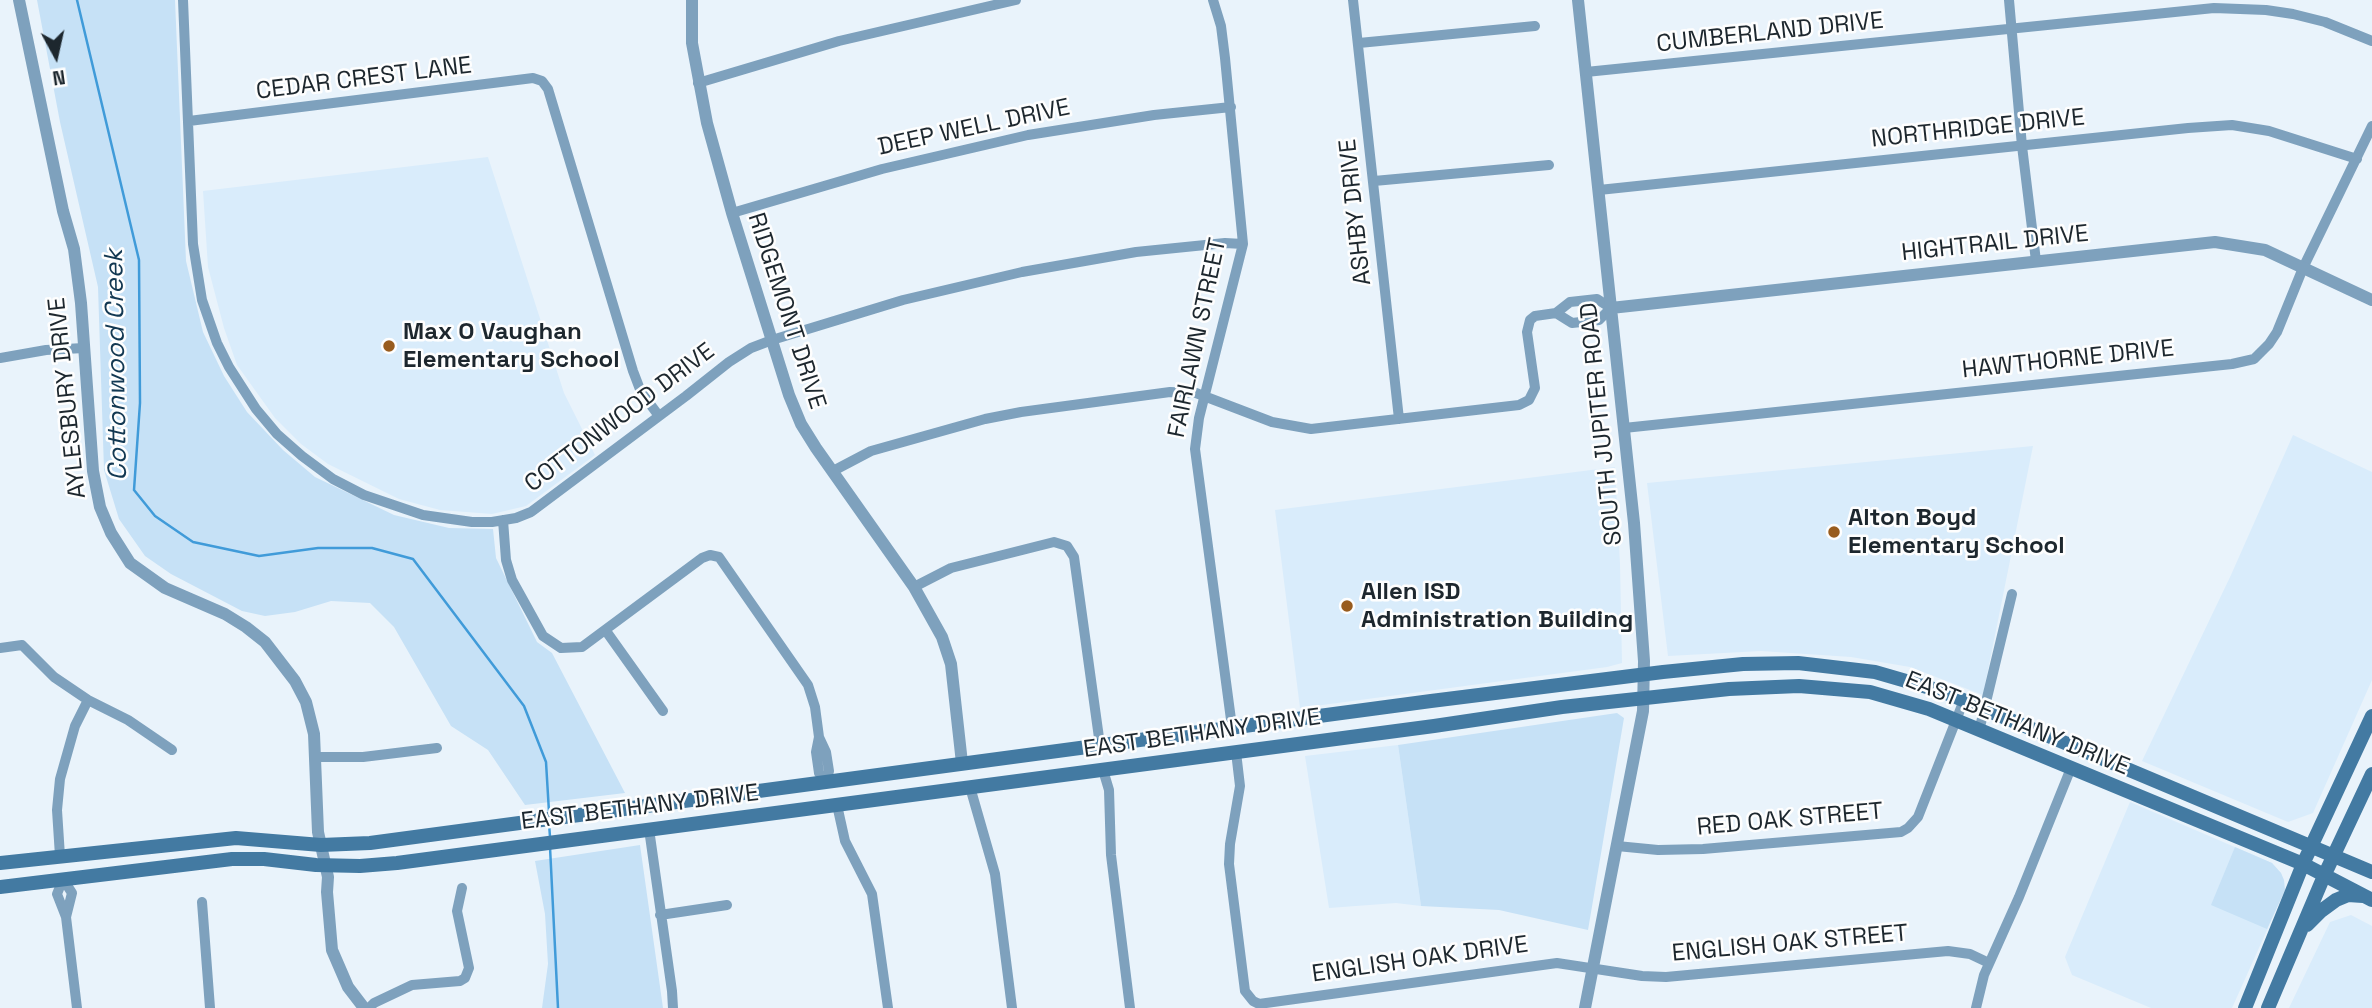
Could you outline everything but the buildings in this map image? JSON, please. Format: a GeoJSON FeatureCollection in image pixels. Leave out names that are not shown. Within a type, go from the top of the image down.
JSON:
{"type":"FeatureCollection","features":[{"type":"Feature","properties":{"kind":"main road","name":"EAST BETHANY DRIVE"},"geometry":{"type":"LineString","coordinates":[[0,863],[236,838],[321,845],[370,843],[1431,701],[1743,664],[1798,663],[1875,672],[1914,682],[1964,700],[2372,872]]}},
{"type":"Feature","properties":{"kind":"main road"},"geometry":{"type":"LineString","coordinates":[[1870,692],[1875,672]]}},
{"type":"Feature","properties":{"kind":"main road","name":"EAST BETHANY DRIVE"},"geometry":{"type":"LineString","coordinates":[[0,887],[232,859],[360,866],[397,863],[1562,707],[1728,689],[1800,685],[1870,692],[1929,709],[2303,864],[2368,898]]}},
{"type":"Feature","properties":{"kind":"main road"},"geometry":{"type":"LineString","coordinates":[[1431,701],[1434,726]]}},
{"type":"Feature","properties":{"kind":"main road"},"geometry":{"type":"LineString","coordinates":[[2245,1008],[2303,864],[2372,716]]}},
{"type":"Feature","properties":{"kind":"main road"},"geometry":{"type":"LineString","coordinates":[[1232,727],[1236,752]]}},
{"type":"Feature","properties":{"kind":"main road"},"geometry":{"type":"LineString","coordinates":[[1100,745],[1104,770]]}},
{"type":"Feature","properties":{"kind":"main road"},"geometry":{"type":"LineString","coordinates":[[2071,768],[2080,749]]}},
{"type":"Feature","properties":{"kind":"main road"},"geometry":{"type":"LineString","coordinates":[[962,763],[970,787]]}},
{"type":"Feature","properties":{"kind":"main road"},"geometry":{"type":"LineString","coordinates":[[2267,1008],[2372,774]]}},
{"type":"Feature","properties":{"kind":"main road"},"geometry":{"type":"LineString","coordinates":[[826,781],[836,805]]}},
{"type":"Feature","properties":{"kind":"main road"},"geometry":{"type":"LineString","coordinates":[[2186,816],[2194,797]]}},
{"type":"Feature","properties":{"kind":"main road"},"geometry":{"type":"LineString","coordinates":[[60,856],[63,879]]}},
{"type":"Feature","properties":{"kind":"main road"},"geometry":{"type":"LineString","coordinates":[[2297,937],[2311,919],[2335,901],[2348,895],[2368,898]]}},
{"type":"Feature","properties":{"kind":"street","name":"AYLESBURY DRIVE"},"geometry":{"type":"LineString","coordinates":[[19,0],[63,211],[74,249],[93,471],[100,507],[111,533],[130,563],[165,588],[225,614],[265,642],[282,661],[306,702],[314,734],[318,832],[325,865],[332,950],[348,987],[364,1008]]}},
{"type":"Feature","properties":{"kind":"street","name":"COTTONWOOD DRIVE"},"geometry":{"type":"LineString","coordinates":[[183,0],[193,244],[202,300],[229,367],[277,434],[302,456],[333,479],[364,495],[408,511],[472,522],[525,515],[729,362],[751,348],[772,340],[903,300],[1022,272],[1136,252],[1225,243],[1243,244]]}},
{"type":"Feature","properties":{"kind":"street","name":"RIDGEMONT DRIVE"},"geometry":{"type":"LineString","coordinates":[[692,0],[692,43],[707,123],[789,395],[802,424],[914,587],[942,637],[948,653],[962,763]]}},
{"type":"Feature","properties":{"kind":"street"},"geometry":{"type":"LineString","coordinates":[[698,83],[839,41],[1016,0]]}},
{"type":"Feature","properties":{"kind":"street","name":"FAIRLAWN STREET"},"geometry":{"type":"LineString","coordinates":[[1213,0],[1221,26],[1231,107],[1243,244],[1197,428],[1195,449],[1232,727]]}},
{"type":"Feature","properties":{"kind":"street","name":"ASHBY DRIVE"},"geometry":{"type":"LineString","coordinates":[[1353,0],[1399,419]]}},
{"type":"Feature","properties":{"kind":"street","name":"SOUTH JUPITER ROAD"},"geometry":{"type":"LineString","coordinates":[[1578,0],[1624,428],[1640,593],[1644,675],[1643,711],[1585,1008]]}},
{"type":"Feature","properties":{"kind":"street"},"geometry":{"type":"LineString","coordinates":[[2009,0],[2036,261]]}},
{"type":"Feature","properties":{"kind":"street","name":"CUMBERLAND DRIVE"},"geometry":{"type":"LineString","coordinates":[[1586,72],[2144,15],[2238,8],[2304,17],[2346,29],[2372,41]]}},
{"type":"Feature","properties":{"kind":"street"},"geometry":{"type":"LineString","coordinates":[[1359,43],[1535,26]]}},
{"type":"Feature","properties":{"kind":"street","name":"CEDAR CREST LANE"},"geometry":{"type":"LineString","coordinates":[[189,121],[533,78],[542,81],[548,89],[633,372],[641,392],[659,416]]}},
{"type":"Feature","properties":{"kind":"street","name":"DEEP WELL DRIVE"},"geometry":{"type":"LineString","coordinates":[[732,213],[882,169],[1028,135],[1231,107]]}},
{"type":"Feature","properties":{"kind":"street","name":"NORTHRIDGE DRIVE"},"geometry":{"type":"LineString","coordinates":[[1599,190],[2232,125],[2279,134],[2357,159]]}},
{"type":"Feature","properties":{"kind":"street","name":"HAWTHORNE DRIVE"},"geometry":{"type":"LineString","coordinates":[[1624,428],[2254,359],[2277,332],[2304,268],[2372,126]]}},
{"type":"Feature","properties":{"kind":"street"},"geometry":{"type":"LineString","coordinates":[[1374,181],[1549,165]]}},
{"type":"Feature","properties":{"kind":"street","name":"HIGHTRAIL DRIVE"},"geometry":{"type":"LineString","coordinates":[[1556,313],[1572,323],[1599,320],[1611,308],[2216,242],[2265,250],[2372,300]]}},
{"type":"Feature","properties":{"kind":"street","name":"HIGHTRAIL DRIVE"},"geometry":{"type":"LineString","coordinates":[[1399,419],[1519,405],[1529,400],[1535,388],[1527,326],[1535,316],[1556,313],[1570,302],[1597,299],[1611,308]]}},
{"type":"Feature","properties":{"kind":"street"},"geometry":{"type":"LineString","coordinates":[[0,358],[46,350],[84,348]]}},
{"type":"Feature","properties":{"kind":"street"},"geometry":{"type":"LineString","coordinates":[[833,471],[871,451],[1001,415],[1170,392],[1186,392],[1205,397],[1293,428],[1331,428],[1399,419]]}},
{"type":"Feature","properties":{"kind":"street"},"geometry":{"type":"LineString","coordinates":[[503,520],[506,561],[512,580],[547,640],[571,650],[582,648],[702,558],[715,555],[722,560],[808,685],[815,707],[819,737],[816,752],[819,773],[826,781]]}},
{"type":"Feature","properties":{"kind":"street"},"geometry":{"type":"LineString","coordinates":[[914,587],[937,573],[962,565],[1054,542],[1067,546],[1074,557],[1100,745]]}},
{"type":"Feature","properties":{"kind":"street"},"geometry":{"type":"LineString","coordinates":[[1979,731],[2012,594]]}},
{"type":"Feature","properties":{"kind":"street"},"geometry":{"type":"LineString","coordinates":[[606,631],[663,711]]}},
{"type":"Feature","properties":{"kind":"street"},"geometry":{"type":"LineString","coordinates":[[0,648],[22,645],[54,677],[88,700],[128,720],[172,750]]}},
{"type":"Feature","properties":{"kind":"street"},"geometry":{"type":"LineString","coordinates":[[60,856],[57,810],[61,779],[75,726],[88,700]]}},
{"type":"Feature","properties":{"kind":"street","name":"RED OAK STREET"},"geometry":{"type":"LineString","coordinates":[[1617,846],[1691,849],[1901,832],[1918,817],[1964,700]]}},
{"type":"Feature","properties":{"kind":"street"},"geometry":{"type":"LineString","coordinates":[[315,757],[363,757],[437,748]]}},
{"type":"Feature","properties":{"kind":"street","name":"ENGLISH OAK DRIVE"},"geometry":{"type":"LineString","coordinates":[[1236,752],[1240,786],[1229,864],[1245,991],[1253,1001],[1265,1005],[1542,964],[1568,963],[1594,967]]}},
{"type":"Feature","properties":{"kind":"street"},"geometry":{"type":"LineString","coordinates":[[1976,1008],[1989,963],[2071,768]]}},
{"type":"Feature","properties":{"kind":"street"},"geometry":{"type":"LineString","coordinates":[[1104,770],[1108,779],[1111,855],[1130,1008]]}},
{"type":"Feature","properties":{"kind":"street"},"geometry":{"type":"LineString","coordinates":[[970,787],[995,874],[1012,1008]]}},
{"type":"Feature","properties":{"kind":"street"},"geometry":{"type":"LineString","coordinates":[[836,805],[845,841],[872,894],[888,1008]]}},
{"type":"Feature","properties":{"kind":"street"},"geometry":{"type":"LineString","coordinates":[[649,830],[673,990],[673,1008]]}},
{"type":"Feature","properties":{"kind":"street"},"geometry":{"type":"LineString","coordinates":[[63,879],[72,892],[66,917],[77,1008]]}},
{"type":"Feature","properties":{"kind":"street"},"geometry":{"type":"LineString","coordinates":[[369,1008],[412,985],[460,981],[465,978],[469,968],[457,911],[462,888]]}},
{"type":"Feature","properties":{"kind":"street"},"geometry":{"type":"LineString","coordinates":[[202,902],[210,1008]]}},
{"type":"Feature","properties":{"kind":"street"},"geometry":{"type":"LineString","coordinates":[[660,915],[727,905]]}},
{"type":"Feature","properties":{"kind":"street","name":"ENGLISH OAK STREET"},"geometry":{"type":"LineString","coordinates":[[1594,967],[1642,976],[1688,976],[1948,951],[1970,954],[1989,963]]}},
{"type":"Feature","properties":{"kind":"shaded area"},"geometry":{"type":"Polygon","coordinates":[[[37,0],[175,0],[186,261],[203,332],[224,376],[247,412],[283,450],[315,477],[394,515],[449,528],[493,529],[496,558],[537,642],[552,653],[625,793],[525,805],[488,750],[451,726],[394,627],[370,603],[331,601],[295,612],[265,616],[242,611],[171,574],[145,556],[119,519],[104,470],[98,287],[60,122],[37,0]]]}},
{"type":"Feature","properties":{"kind":"shaded area","name":"Max O Vaughan Elementary School"},"geometry":{"type":"Polygon","coordinates":[[[488,157],[564,393],[595,455],[526,506],[492,514],[440,510],[399,499],[328,464],[301,444],[275,418],[237,365],[224,328],[208,267],[203,191],[488,157]]]}},
{"type":"Feature","properties":{"kind":"shaded area"},"geometry":{"type":"Polygon","coordinates":[[[2293,435],[2372,472],[2372,680],[2313,813],[2288,822],[2142,761],[2231,575],[2293,435]]]}},
{"type":"Feature","properties":{"kind":"shaded area","name":"Alton Boyd Elementary School"},"geometry":{"type":"Polygon","coordinates":[[[2033,446],[1983,695],[1910,667],[1851,657],[1761,651],[1668,656],[1647,483],[2033,446]]]}},
{"type":"Feature","properties":{"kind":"shaded area"},"geometry":{"type":"Polygon","coordinates":[[[1615,467],[1622,663],[1300,708],[1275,510],[1615,467]]]}},
{"type":"Feature","properties":{"kind":"shaded area"},"geometry":{"type":"Polygon","coordinates":[[[1617,713],[1624,718],[1588,930],[1499,910],[1421,906],[1398,745],[1617,713]]]}},
{"type":"Feature","properties":{"kind":"shaded area"},"geometry":{"type":"Polygon","coordinates":[[[1398,745],[1421,906],[1396,903],[1329,908],[1305,756],[1398,745]]]}},
{"type":"Feature","properties":{"kind":"shaded area"},"geometry":{"type":"Polygon","coordinates":[[[2130,802],[2272,863],[2281,873],[2285,890],[2232,1008],[2151,1008],[2072,975],[2065,957],[2130,802]]]}},
{"type":"Feature","properties":{"kind":"shaded area"},"geometry":{"type":"Polygon","coordinates":[[[640,845],[663,1008],[542,1008],[548,964],[545,914],[535,861],[640,845]]]}},
{"type":"Feature","properties":{"kind":"shaded area"},"geometry":{"type":"Polygon","coordinates":[[[2235,847],[2272,863],[2284,880],[2285,890],[2267,929],[2211,905],[2235,847]]]}},
{"type":"Feature","properties":{"kind":"shaded area"},"geometry":{"type":"Polygon","coordinates":[[[2351,915],[2372,926],[2372,1008],[2289,1008],[2330,922],[2351,915]]]}},
{"type":"Feature","properties":{"kind":"waterway","name":"Cottonwood Creek"},"geometry":{"type":"LineString","coordinates":[[77,0],[139,260],[140,403],[134,490],[155,516],[193,542],[259,556],[318,548],[372,548],[413,559],[524,706],[546,762],[549,812]]}},
{"type":"Feature","properties":{"kind":"waterway","name":"Cottonwood Creek"},"geometry":{"type":"LineString","coordinates":[[549,823],[550,837]]}},
{"type":"Feature","properties":{"kind":"waterway","name":"Cottonwood Creek"},"geometry":{"type":"LineString","coordinates":[[550,847],[558,1008]]}},
{"type":"Feature","properties":{"kind":"place","name":"Max O Vaughan Elementary School"},"geometry":{"type":"Point","coordinates":[389,346]}},
{"type":"Feature","properties":{"kind":"place","name":"Alton Boyd Elementary School"},"geometry":{"type":"Point","coordinates":[1834,532]}},
{"type":"Feature","properties":{"kind":"place","name":"Allen ISD Administration Building"},"geometry":{"type":"Point","coordinates":[1347,606]}}]}
